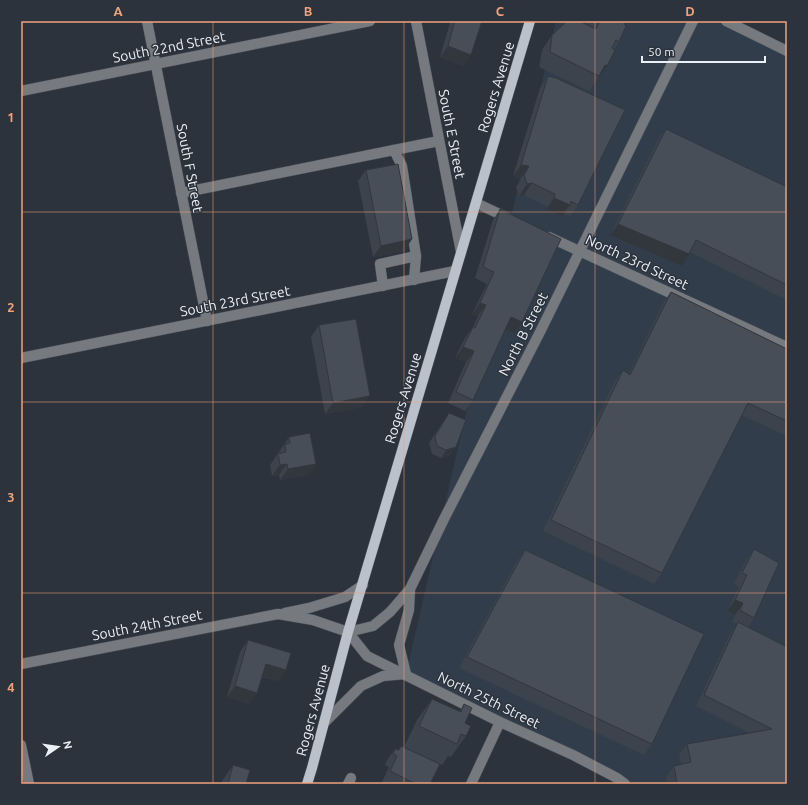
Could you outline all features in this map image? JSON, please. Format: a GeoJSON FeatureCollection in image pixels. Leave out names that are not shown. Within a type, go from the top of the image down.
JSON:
{"type":"FeatureCollection","features":[{"type":"Feature","properties":{"kind":"main road","name":"Rogers Avenue"},"geometry":{"type":"LineString","coordinates":[[307,784],[348,632],[530,21]]}},
{"type":"Feature","properties":{"kind":"street","name":"South F Street"},"geometry":{"type":"LineString","coordinates":[[147,21],[207,321]]}},
{"type":"Feature","properties":{"kind":"street","name":"South 22nd Street"},"geometry":{"type":"LineString","coordinates":[[21,91],[370,21]]}},
{"type":"Feature","properties":{"kind":"street","name":"South E Street"},"geometry":{"type":"LineString","coordinates":[[416,21],[461,252]]}},
{"type":"Feature","properties":{"kind":"street","name":"North B Street"},"geometry":{"type":"LineString","coordinates":[[348,632],[373,626],[390,612],[410,589],[444,519],[581,251],[693,21]]}},
{"type":"Feature","properties":{"kind":"street"},"geometry":{"type":"LineString","coordinates":[[726,21],[787,51]]}},
{"type":"Feature","properties":{"kind":"street"},"geometry":{"type":"LineString","coordinates":[[181,193],[440,141]]}},
{"type":"Feature","properties":{"kind":"street"},"geometry":{"type":"LineString","coordinates":[[394,150],[402,166],[416,256],[414,280]]}},
{"type":"Feature","properties":{"kind":"street"},"geometry":{"type":"LineString","coordinates":[[476,203],[520,224]]}},
{"type":"Feature","properties":{"kind":"street","name":"North 23rd Street"},"geometry":{"type":"LineString","coordinates":[[540,233],[787,347]]}},
{"type":"Feature","properties":{"kind":"street"},"geometry":{"type":"LineString","coordinates":[[384,286],[380,264],[416,256]]}},
{"type":"Feature","properties":{"kind":"street","name":"South 23rd Street"},"geometry":{"type":"LineString","coordinates":[[21,358],[455,272]]}},
{"type":"Feature","properties":{"kind":"street","name":"South 24th Street"},"geometry":{"type":"LineString","coordinates":[[21,664],[309,608],[345,597],[363,585]]}},
{"type":"Feature","properties":{"kind":"street"},"geometry":{"type":"LineString","coordinates":[[324,722],[361,686],[383,676],[406,674],[399,645],[409,610],[410,589]]}},
{"type":"Feature","properties":{"kind":"street","name":"South 24th Street"},"geometry":{"type":"LineString","coordinates":[[278,614],[313,620],[348,632]]}},
{"type":"Feature","properties":{"kind":"street","name":"North 25th Street"},"geometry":{"type":"LineString","coordinates":[[348,632],[367,656],[406,674],[500,722],[572,754],[617,778],[625,784]]}},
{"type":"Feature","properties":{"kind":"street"},"geometry":{"type":"LineString","coordinates":[[471,784],[500,722]]}},
{"type":"Feature","properties":{"kind":"street"},"geometry":{"type":"LineString","coordinates":[[21,745],[29,784]]}},
{"type":"Feature","properties":{"kind":"shaded area"},"geometry":{"type":"Polygon","coordinates":[[[556,21],[724,21],[787,51],[787,784],[623,784],[406,674],[556,21]]]}},
{"type":"Feature","properties":{"kind":"building"},"geometry":{"type":"Polygon","coordinates":[[[455,21],[482,21],[471,55],[448,46],[455,21]]]}},
{"type":"Feature","properties":{"kind":"building"},"geometry":{"type":"Polygon","coordinates":[[[567,21],[579,21],[596,29],[600,21],[626,21],[624,24],[626,26],[619,42],[616,40],[612,48],[615,50],[607,66],[605,65],[599,76],[550,52],[552,35],[567,21]]]}},
{"type":"Feature","properties":{"kind":"building"},"geometry":{"type":"Polygon","coordinates":[[[548,76],[556,78],[625,110],[578,205],[571,201],[570,205],[554,198],[555,194],[532,183],[527,184],[524,175],[529,166],[521,165],[548,76]]]}},
{"type":"Feature","properties":{"kind":"building"},"geometry":{"type":"Polygon","coordinates":[[[666,129],[787,187],[787,285],[696,240],[689,254],[618,224],[666,129]]]}},
{"type":"Feature","properties":{"kind":"building"},"geometry":{"type":"Polygon","coordinates":[[[398,164],[412,239],[381,246],[366,170],[398,164]]]}},
{"type":"Feature","properties":{"kind":"building"},"geometry":{"type":"Polygon","coordinates":[[[500,209],[561,239],[522,322],[511,317],[473,400],[456,392],[474,351],[463,347],[473,327],[475,328],[486,305],[480,303],[494,272],[483,267],[500,209]]]}},
{"type":"Feature","properties":{"kind":"building"},"geometry":{"type":"Polygon","coordinates":[[[671,292],[787,349],[787,421],[748,403],[662,573],[551,520],[623,370],[630,375],[671,292]]]}},
{"type":"Feature","properties":{"kind":"building"},"geometry":{"type":"Polygon","coordinates":[[[356,319],[370,396],[333,403],[319,325],[356,319]]]}},
{"type":"Feature","properties":{"kind":"building"},"geometry":{"type":"Polygon","coordinates":[[[449,413],[466,420],[456,447],[446,450],[437,446],[435,436],[449,413]]]}},
{"type":"Feature","properties":{"kind":"building"},"geometry":{"type":"Polygon","coordinates":[[[310,433],[316,464],[288,469],[287,464],[280,465],[278,454],[286,452],[285,444],[290,443],[289,437],[310,433]]]}},
{"type":"Feature","properties":{"kind":"building"},"geometry":{"type":"Polygon","coordinates":[[[754,549],[779,563],[754,618],[740,610],[743,603],[735,600],[747,575],[742,573],[754,549]]]}},
{"type":"Feature","properties":{"kind":"building"},"geometry":{"type":"Polygon","coordinates":[[[525,550],[704,634],[652,744],[467,657],[525,550]]]}},
{"type":"Feature","properties":{"kind":"building"},"geometry":{"type":"Polygon","coordinates":[[[738,622],[787,647],[787,784],[677,784],[674,766],[691,762],[687,744],[772,729],[704,695],[738,622]]]}},
{"type":"Feature","properties":{"kind":"building"},"geometry":{"type":"Polygon","coordinates":[[[248,640],[291,653],[286,670],[266,664],[257,693],[235,686],[248,640]]]}},
{"type":"Feature","properties":{"kind":"building"},"geometry":{"type":"Polygon","coordinates":[[[432,699],[461,712],[464,704],[472,708],[465,723],[471,726],[466,736],[461,734],[457,744],[419,726],[432,699]]]}},
{"type":"Feature","properties":{"kind":"building"},"geometry":{"type":"Polygon","coordinates":[[[401,746],[440,764],[430,784],[416,784],[390,771],[397,756],[393,754],[395,749],[399,750],[401,746]]]}},
{"type":"Feature","properties":{"kind":"building"},"geometry":{"type":"Polygon","coordinates":[[[233,765],[250,770],[246,784],[228,784],[233,765]]]}}]}
